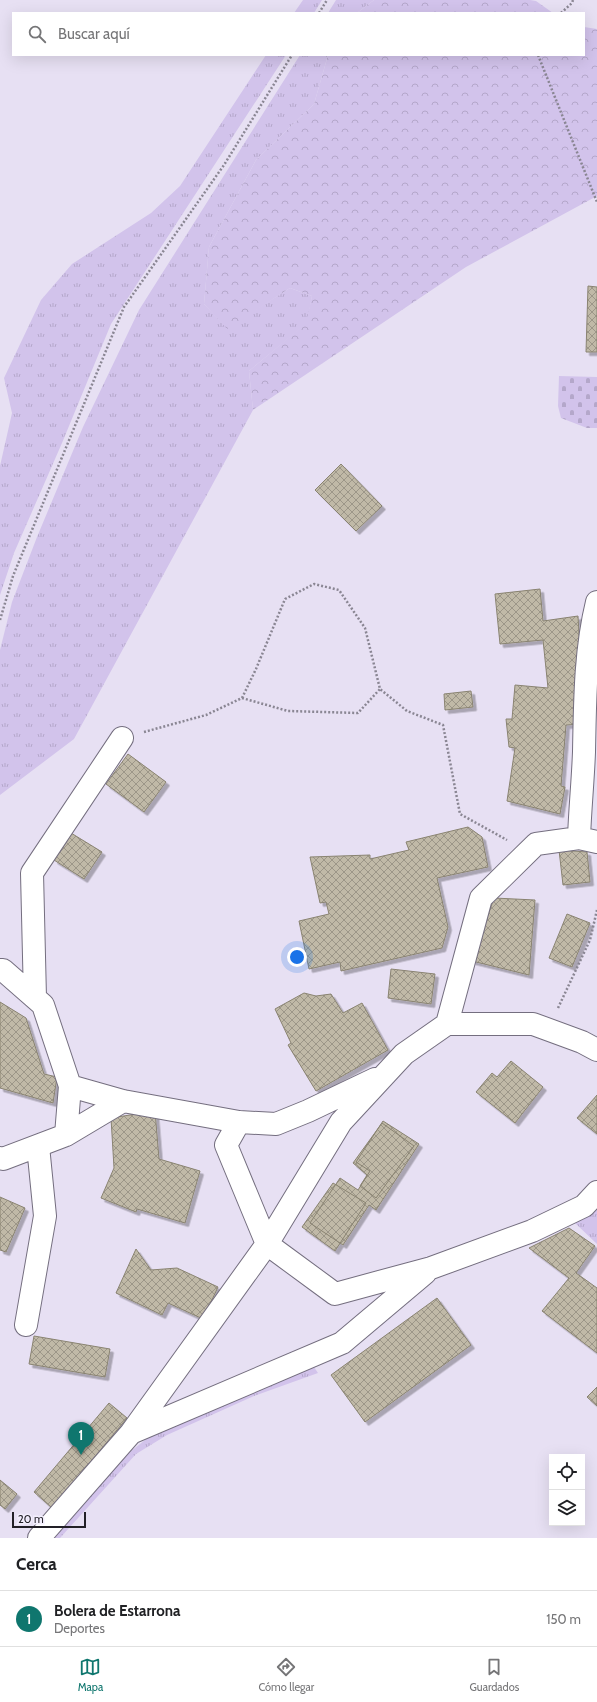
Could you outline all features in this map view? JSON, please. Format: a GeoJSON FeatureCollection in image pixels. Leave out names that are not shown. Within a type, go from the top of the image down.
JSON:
{"type":"FeatureCollection","features":[{"type":"Feature","properties":{"kind":"street"},"geometry":{"type":"LineString","coordinates":[[447,1024],[481,898],[536,844],[588,840],[590,744],[584,709],[590,636],[597,602]]}},
{"type":"Feature","properties":{"kind":"street"},"geometry":{"type":"LineString","coordinates":[[35,998],[32,873],[122,738]]}},
{"type":"Feature","properties":{"kind":"street"},"geometry":{"type":"LineString","coordinates":[[0,970],[3,970],[43,1005],[70,1086],[66,1135]]}},
{"type":"Feature","properties":{"kind":"street"},"geometry":{"type":"LineString","coordinates":[[39,1538],[131,1433],[267,1244],[341,1122],[404,1054],[447,1024],[533,1024],[582,1042],[597,1050]]}},
{"type":"Feature","properties":{"kind":"street"},"geometry":{"type":"LineString","coordinates":[[70,1086],[124,1101],[239,1122],[276,1124],[308,1111],[385,1074]]}},
{"type":"Feature","properties":{"kind":"street"},"geometry":{"type":"LineString","coordinates":[[0,1158],[3,1159],[66,1135],[124,1101]]}},
{"type":"Feature","properties":{"kind":"street"},"geometry":{"type":"LineString","coordinates":[[239,1122],[226,1145],[267,1244],[335,1294],[430,1268],[532,1231],[584,1206],[597,1192]]}},
{"type":"Feature","properties":{"kind":"street"},"geometry":{"type":"LineString","coordinates":[[26,1325],[45,1216],[38,1146]]}},
{"type":"Feature","properties":{"kind":"street"},"geometry":{"type":"LineString","coordinates":[[131,1433],[342,1343],[430,1268]]}},
{"type":"Feature","properties":{"kind":"path"},"geometry":{"type":"LineString","coordinates":[[320,12],[327,0]]}},
{"type":"Feature","properties":{"kind":"path"},"geometry":{"type":"LineString","coordinates":[[562,12],[572,3],[573,0]]}},
{"type":"Feature","properties":{"kind":"path"},"geometry":{"type":"LineString","coordinates":[[0,620],[12,576],[124,307],[224,165],[291,56]]}},
{"type":"Feature","properties":{"kind":"path"},"geometry":{"type":"LineString","coordinates":[[538,56],[597,202]]}},
{"type":"Feature","properties":{"kind":"path"},"geometry":{"type":"LineString","coordinates":[[122,738],[206,715],[242,698],[256,669],[285,599],[314,584],[339,590],[365,628],[380,689],[407,711],[443,726],[460,814],[528,852]]}},
{"type":"Feature","properties":{"kind":"path"},"geometry":{"type":"LineString","coordinates":[[242,698],[288,711],[358,713],[380,689]]}},
{"type":"Feature","properties":{"kind":"path"},"geometry":{"type":"LineString","coordinates":[[548,1029],[590,940],[597,910]]}},
{"type":"Feature","properties":{"kind":"green space"},"geometry":{"type":"Polygon","coordinates":[[[303,0],[322,0],[315,12],[295,12],[303,0]]]}},
{"type":"Feature","properties":{"kind":"green space"},"geometry":{"type":"Polygon","coordinates":[[[336,0],[374,0],[358,12],[329,12],[336,0]]]}},
{"type":"Feature","properties":{"kind":"green space"},"geometry":{"type":"Polygon","coordinates":[[[374,0],[530,0],[536,1],[552,12],[358,12],[374,0]]]}},
{"type":"Feature","properties":{"kind":"green space"},"geometry":{"type":"Polygon","coordinates":[[[585,27],[597,29],[597,196],[466,267],[253,410],[249,371],[306,323],[312,296],[290,288],[227,329],[204,304],[209,247],[256,160],[314,104],[328,56],[585,56],[585,27]]]}},
{"type":"Feature","properties":{"kind":"green space"},"geometry":{"type":"Polygon","coordinates":[[[265,56],[285,56],[111,324],[62,443],[14,553],[0,595],[0,466],[12,413],[4,378],[41,300],[72,264],[151,213],[180,186],[265,56]]]}},
{"type":"Feature","properties":{"kind":"green space"},"geometry":{"type":"Polygon","coordinates":[[[299,56],[328,56],[314,104],[256,160],[209,247],[204,304],[227,328],[290,288],[312,296],[307,323],[249,371],[253,410],[74,739],[0,795],[0,650],[12,602],[37,537],[83,427],[139,310],[299,56]]]}},
{"type":"Feature","properties":{"kind":"green space"},"geometry":{"type":"Polygon","coordinates":[[[559,376],[597,377],[597,428],[587,428],[561,418],[558,406],[559,376]]]}},
{"type":"Feature","properties":{"kind":"green space"},"geometry":{"type":"Polygon","coordinates":[[[597,1206],[597,1244],[575,1223],[597,1206]]]}},
{"type":"Feature","properties":{"kind":"green space"},"geometry":{"type":"Polygon","coordinates":[[[314,1367],[318,1373],[254,1396],[167,1435],[136,1454],[60,1538],[51,1538],[121,1459],[159,1429],[314,1367]]]}},
{"type":"Feature","properties":{"kind":"building"},"geometry":{"type":"Polygon","coordinates":[[[588,286],[597,287],[597,352],[586,352],[588,286]]]}},
{"type":"Feature","properties":{"kind":"building"},"geometry":{"type":"Polygon","coordinates":[[[341,464],[382,506],[356,531],[315,490],[341,464]]]}},
{"type":"Feature","properties":{"kind":"building"},"geometry":{"type":"Polygon","coordinates":[[[540,589],[543,621],[578,616],[584,724],[566,725],[561,786],[565,787],[560,814],[507,801],[515,748],[509,747],[506,719],[512,719],[515,685],[548,688],[543,640],[500,644],[495,594],[540,589]]]}},
{"type":"Feature","properties":{"kind":"building"},"geometry":{"type":"Polygon","coordinates":[[[471,691],[473,707],[445,710],[444,694],[471,691]]]}},
{"type":"Feature","properties":{"kind":"building"},"geometry":{"type":"Polygon","coordinates":[[[128,754],[166,782],[144,812],[106,784],[128,754]]]}},
{"type":"Feature","properties":{"kind":"building"},"geometry":{"type":"Polygon","coordinates":[[[468,827],[482,837],[488,867],[437,878],[448,927],[442,948],[341,971],[340,962],[309,969],[299,921],[329,914],[326,902],[320,903],[310,857],[370,855],[370,859],[409,850],[406,842],[468,827]]]}},
{"type":"Feature","properties":{"kind":"building"},"geometry":{"type":"Polygon","coordinates":[[[71,833],[102,852],[84,879],[54,860],[71,833]]]}},
{"type":"Feature","properties":{"kind":"building"},"geometry":{"type":"Polygon","coordinates":[[[559,850],[587,852],[590,882],[563,885],[559,850]]]}},
{"type":"Feature","properties":{"kind":"building"},"geometry":{"type":"Polygon","coordinates":[[[494,898],[535,900],[529,975],[472,961],[494,898]]]}},
{"type":"Feature","properties":{"kind":"building"},"geometry":{"type":"Polygon","coordinates":[[[567,914],[590,923],[572,967],[549,958],[567,914]]]}},
{"type":"Feature","properties":{"kind":"building"},"geometry":{"type":"Polygon","coordinates":[[[391,969],[435,974],[431,1004],[388,998],[391,969]]]}},
{"type":"Feature","properties":{"kind":"building"},"geometry":{"type":"Polygon","coordinates":[[[304,993],[316,996],[331,994],[343,1013],[362,1003],[388,1050],[316,1091],[288,1045],[291,1043],[275,1009],[304,993]]]}},
{"type":"Feature","properties":{"kind":"building"},"geometry":{"type":"Polygon","coordinates":[[[0,1002],[26,1018],[44,1074],[57,1077],[53,1103],[0,1088],[0,1002]]]}},
{"type":"Feature","properties":{"kind":"building"},"geometry":{"type":"Polygon","coordinates":[[[511,1061],[543,1087],[515,1123],[476,1092],[492,1073],[497,1077],[511,1061]]]}},
{"type":"Feature","properties":{"kind":"building"},"geometry":{"type":"Polygon","coordinates":[[[597,1095],[597,1134],[577,1118],[597,1095]]]}},
{"type":"Feature","properties":{"kind":"building"},"geometry":{"type":"Polygon","coordinates":[[[155,1111],[159,1159],[200,1171],[185,1223],[137,1209],[136,1212],[101,1198],[114,1168],[111,1118],[155,1111]]]}},
{"type":"Feature","properties":{"kind":"building"},"geometry":{"type":"Polygon","coordinates":[[[383,1121],[419,1144],[376,1210],[369,1205],[343,1245],[310,1223],[340,1178],[358,1190],[370,1171],[356,1162],[383,1121]]]}},
{"type":"Feature","properties":{"kind":"building"},"geometry":{"type":"Polygon","coordinates":[[[382,1123],[414,1146],[376,1198],[360,1186],[367,1175],[353,1163],[382,1123]]]}},
{"type":"Feature","properties":{"kind":"building"},"geometry":{"type":"Polygon","coordinates":[[[333,1183],[366,1203],[335,1251],[302,1227],[333,1183]]]}},
{"type":"Feature","properties":{"kind":"building"},"geometry":{"type":"Polygon","coordinates":[[[0,1197],[25,1208],[6,1252],[0,1250],[0,1197]]]}},
{"type":"Feature","properties":{"kind":"building"},"geometry":{"type":"Polygon","coordinates":[[[569,1228],[595,1246],[576,1273],[597,1288],[597,1353],[542,1311],[569,1278],[529,1248],[569,1228]]]}},
{"type":"Feature","properties":{"kind":"building"},"geometry":{"type":"Polygon","coordinates":[[[136,1249],[151,1270],[177,1268],[218,1287],[203,1319],[168,1303],[162,1315],[116,1293],[136,1249]]]}},
{"type":"Feature","properties":{"kind":"building"},"geometry":{"type":"Polygon","coordinates":[[[437,1298],[471,1345],[365,1422],[331,1375],[437,1298]]]}},
{"type":"Feature","properties":{"kind":"building"},"geometry":{"type":"Polygon","coordinates":[[[34,1336],[110,1349],[105,1377],[29,1364],[34,1336]]]}},
{"type":"Feature","properties":{"kind":"building"},"geometry":{"type":"Polygon","coordinates":[[[597,1387],[597,1406],[587,1397],[597,1387]]]}},
{"type":"Feature","properties":{"kind":"building"},"geometry":{"type":"Polygon","coordinates":[[[109,1403],[127,1418],[52,1508],[34,1492],[109,1403]]]}},
{"type":"Feature","properties":{"kind":"building"},"geometry":{"type":"Polygon","coordinates":[[[0,1480],[17,1494],[5,1509],[0,1505],[0,1480]]]}},
{"type":"Feature","properties":{"kind":"place","name":"Bolera de Estarrona"},"geometry":{"type":"Point","coordinates":[81,1455]}}]}
